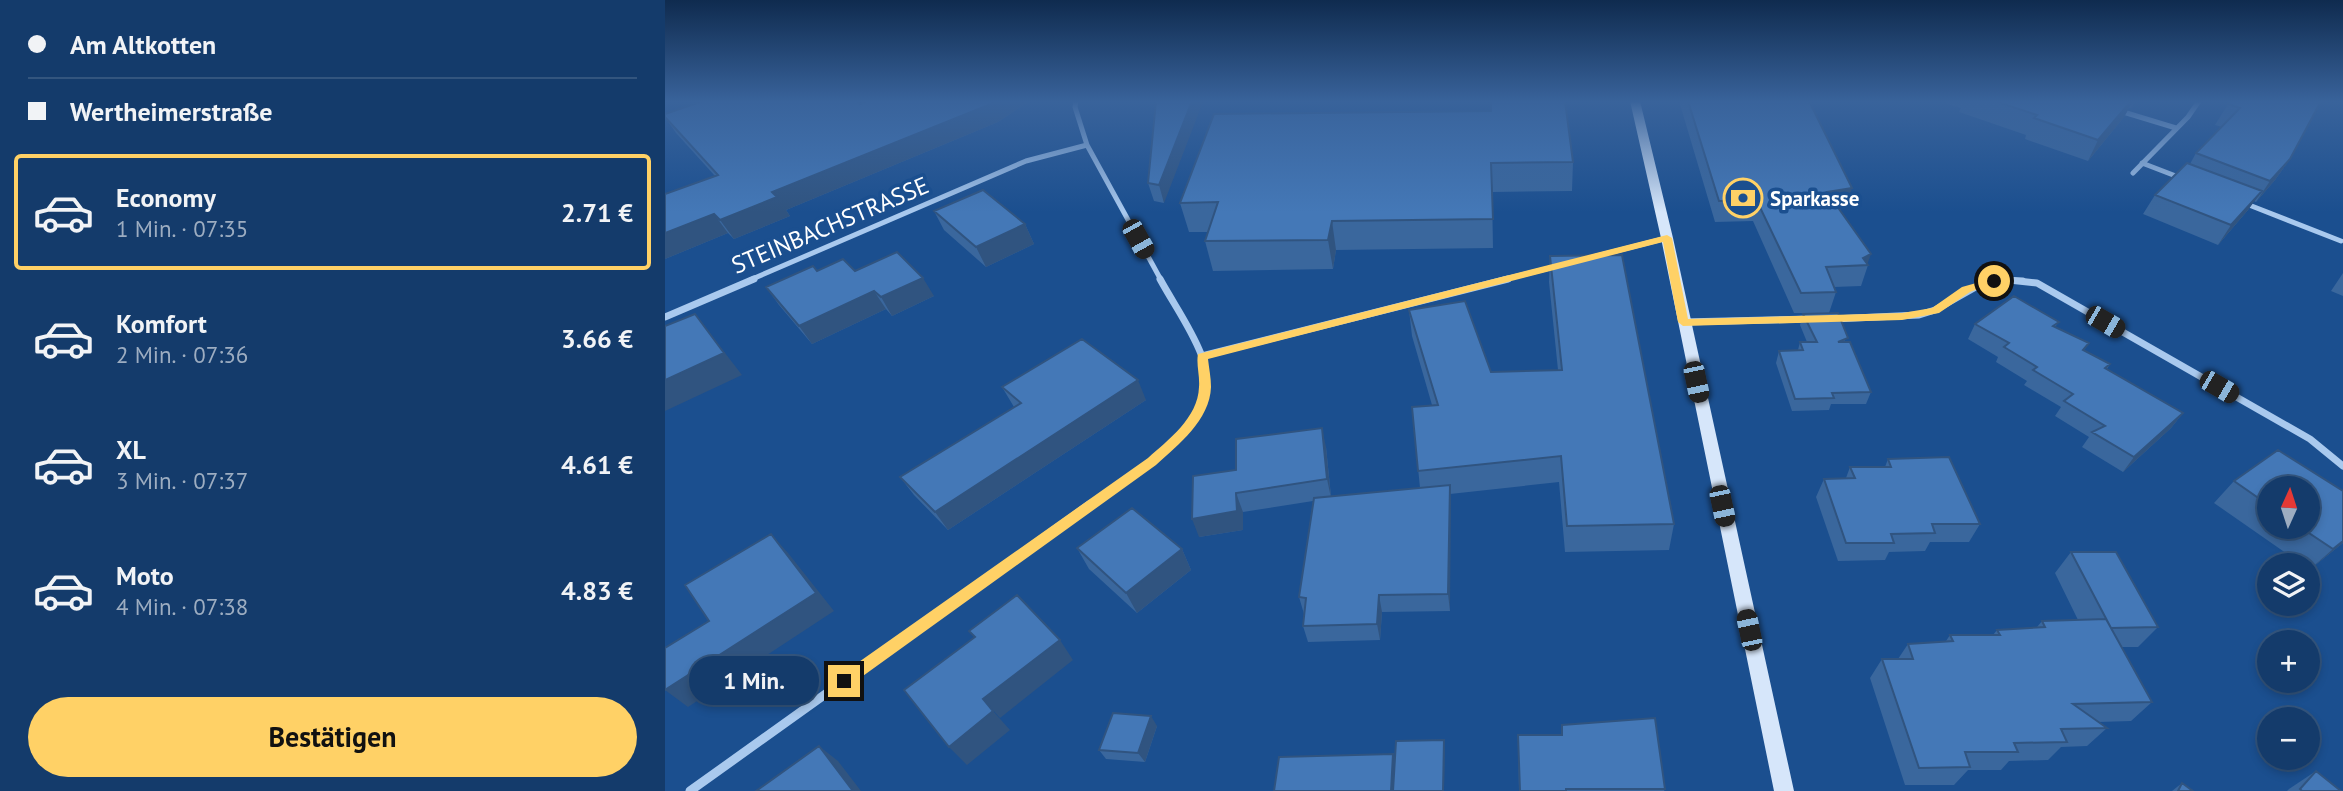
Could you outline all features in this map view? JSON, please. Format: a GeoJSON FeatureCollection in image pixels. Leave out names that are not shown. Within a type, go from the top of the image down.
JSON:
{"type":"FeatureCollection","features":[{"type":"Feature","properties":{"kind":"main road"},"geometry":{"type":"LineString","coordinates":[[1644,138],[1784,791]]}},
{"type":"Feature","properties":{"kind":"street"},"geometry":{"type":"LineString","coordinates":[[690,791],[1152,461],[1179,437],[1197,413],[1205,389],[1202,356],[1085,138]]}},
{"type":"Feature","properties":{"kind":"street"},"geometry":{"type":"LineString","coordinates":[[2133,173],[2166,138]]}},
{"type":"Feature","properties":{"kind":"street","name":"STEINBACHSTRASSE"},"geometry":{"type":"LineString","coordinates":[[665,317],[1026,161],[1087,145]]}},
{"type":"Feature","properties":{"kind":"street"},"geometry":{"type":"LineString","coordinates":[[2142,163],[2192,183]]}},
{"type":"Feature","properties":{"kind":"street"},"geometry":{"type":"LineString","coordinates":[[2241,202],[2341,241]]}},
{"type":"Feature","properties":{"kind":"street"},"geometry":{"type":"LineString","coordinates":[[1574,261],[1667,238]]}},
{"type":"Feature","properties":{"kind":"street"},"geometry":{"type":"LineString","coordinates":[[1202,356],[1561,265]]}},
{"type":"Feature","properties":{"kind":"street"},"geometry":{"type":"LineString","coordinates":[[1683,322],[1902,317],[1935,310],[1966,290],[1985,283],[2021,279],[2037,283],[2310,439],[2343,466]]}},
{"type":"Feature","properties":{"kind":"building"},"geometry":{"type":"Polygon","coordinates":[[[684,138],[907,138],[772,192],[777,197],[720,220],[714,214],[665,233],[665,194],[718,175],[684,138]]]}},
{"type":"Feature","properties":{"kind":"building"},"geometry":{"type":"Polygon","coordinates":[[[1152,138],[1177,138],[1159,185],[1148,183],[1152,138]]]}},
{"type":"Feature","properties":{"kind":"building"},"geometry":{"type":"Polygon","coordinates":[[[1205,138],[1570,138],[1573,162],[1491,163],[1493,219],[1332,221],[1328,240],[1205,241],[1218,202],[1180,203],[1205,138]]]}},
{"type":"Feature","properties":{"kind":"building"},"geometry":{"type":"Polygon","coordinates":[[[1699,138],[1827,138],[1852,188],[1827,192],[1871,254],[1863,258],[1868,265],[1826,267],[1836,292],[1801,293],[1757,201],[1719,201],[1699,138]]]}},
{"type":"Feature","properties":{"kind":"building"},"geometry":{"type":"Polygon","coordinates":[[[2211,138],[2301,138],[2290,159],[2270,181],[2196,153],[2211,138]]]}},
{"type":"Feature","properties":{"kind":"building"},"geometry":{"type":"Polygon","coordinates":[[[2187,163],[2262,191],[2231,225],[2155,195],[2187,163]]]}},
{"type":"Feature","properties":{"kind":"building"},"geometry":{"type":"Polygon","coordinates":[[[983,190],[1025,224],[976,247],[934,211],[983,190]]]}},
{"type":"Feature","properties":{"kind":"building"},"geometry":{"type":"Polygon","coordinates":[[[897,252],[923,278],[881,297],[874,291],[799,326],[766,287],[813,266],[817,271],[843,259],[855,271],[897,252]]]}},
{"type":"Feature","properties":{"kind":"building"},"geometry":{"type":"Polygon","coordinates":[[[1622,255],[1674,524],[1567,526],[1561,456],[1418,471],[1412,407],[1438,405],[1409,310],[1465,301],[1491,372],[1562,370],[1550,256],[1622,255]]]}},
{"type":"Feature","properties":{"kind":"building"},"geometry":{"type":"Polygon","coordinates":[[[2014,296],[2059,322],[2053,326],[2089,343],[2083,350],[2110,364],[2105,368],[2183,413],[2134,457],[2092,432],[2105,426],[2064,401],[2073,394],[2033,370],[2037,367],[2004,347],[2009,343],[1975,324],[2014,296]]]}},
{"type":"Feature","properties":{"kind":"building"},"geometry":{"type":"Polygon","coordinates":[[[1838,313],[1848,338],[1838,342],[1850,342],[1871,392],[1832,393],[1834,398],[1795,399],[1779,351],[1803,350],[1800,342],[1817,342],[1803,314],[1838,313]]]}},
{"type":"Feature","properties":{"kind":"building"},"geometry":{"type":"Polygon","coordinates":[[[695,314],[724,353],[665,380],[665,326],[695,314]]]}},
{"type":"Feature","properties":{"kind":"building"},"geometry":{"type":"Polygon","coordinates":[[[1082,339],[1138,380],[935,512],[900,477],[1021,403],[1002,387],[1082,339]]]}},
{"type":"Feature","properties":{"kind":"building"},"geometry":{"type":"Polygon","coordinates":[[[1322,428],[1327,479],[1236,493],[1237,511],[1192,519],[1193,476],[1236,470],[1236,439],[1322,428]]]}},
{"type":"Feature","properties":{"kind":"building"},"geometry":{"type":"Polygon","coordinates":[[[2278,450],[2319,476],[2257,476],[2257,497],[2234,481],[2278,450]]]}},
{"type":"Feature","properties":{"kind":"building"},"geometry":{"type":"Polygon","coordinates":[[[1949,457],[1980,524],[1932,524],[1935,533],[1891,534],[1894,543],[1846,543],[1824,479],[1855,478],[1850,467],[1891,467],[1888,459],[1949,457]]]}},
{"type":"Feature","properties":{"kind":"building"},"geometry":{"type":"Polygon","coordinates":[[[2321,477],[2343,491],[2343,541],[2333,549],[2318,539],[2321,539],[2321,477]]]}},
{"type":"Feature","properties":{"kind":"building"},"geometry":{"type":"Polygon","coordinates":[[[1450,485],[1448,594],[1379,595],[1377,624],[1303,626],[1306,598],[1299,597],[1314,498],[1450,485]]]}},
{"type":"Feature","properties":{"kind":"building"},"geometry":{"type":"Polygon","coordinates":[[[1132,508],[1182,549],[1126,593],[1077,548],[1132,508]]]}},
{"type":"Feature","properties":{"kind":"building"},"geometry":{"type":"Polygon","coordinates":[[[771,534],[816,593],[665,690],[665,648],[709,621],[685,585],[771,534]]]}},
{"type":"Feature","properties":{"kind":"building"},"geometry":{"type":"Polygon","coordinates":[[[2071,552],[2116,552],[2158,627],[2111,628],[2071,552]]]}},
{"type":"Feature","properties":{"kind":"building"},"geometry":{"type":"Polygon","coordinates":[[[1017,595],[1060,640],[983,699],[993,711],[949,747],[904,690],[975,637],[969,631],[1017,595]]]}},
{"type":"Feature","properties":{"kind":"building"},"geometry":{"type":"Polygon","coordinates":[[[2106,619],[2152,702],[2073,704],[2107,728],[2061,729],[2067,742],[2014,743],[2018,752],[1965,752],[1970,767],[1919,768],[1882,659],[1913,659],[1908,644],[1953,641],[1950,635],[2000,635],[1997,630],[2045,627],[2042,621],[2106,619]]]}},
{"type":"Feature","properties":{"kind":"building"},"geometry":{"type":"Polygon","coordinates":[[[1113,713],[1151,716],[1138,753],[1099,750],[1113,713]]]}},
{"type":"Feature","properties":{"kind":"building"},"geometry":{"type":"Polygon","coordinates":[[[1655,718],[1665,789],[1520,791],[1518,735],[1562,735],[1562,725],[1655,718]]]}},
{"type":"Feature","properties":{"kind":"building"},"geometry":{"type":"Polygon","coordinates":[[[1444,740],[1443,791],[1393,791],[1396,741],[1444,740]]]}},
{"type":"Feature","properties":{"kind":"building"},"geometry":{"type":"Polygon","coordinates":[[[819,746],[853,791],[756,791],[819,746]]]}},
{"type":"Feature","properties":{"kind":"building"},"geometry":{"type":"Polygon","coordinates":[[[1393,754],[1391,791],[1274,791],[1279,757],[1393,754]]]}},
{"type":"Feature","properties":{"kind":"building"},"geometry":{"type":"Polygon","coordinates":[[[2316,771],[2341,791],[2302,791],[2300,789],[2316,771]]]}},
{"type":"Feature","properties":{"kind":"building"},"geometry":{"type":"Polygon","coordinates":[[[2182,783],[2193,791],[2178,791],[2182,783]]]}},
{"type":"Feature","properties":{"kind":"place","name":"Sparkasse"},"geometry":{"type":"Point","coordinates":[1743,198]}},
{"type":"Feature","properties":{"kind":"route"},"geometry":{"type":"LineString","coordinates":[[844,681],[1152,461],[1179,437],[1197,413],[1205,389],[1202,356],[1667,238],[1683,322],[1902,317],[1935,310],[1966,290],[1994,281]]}}]}
